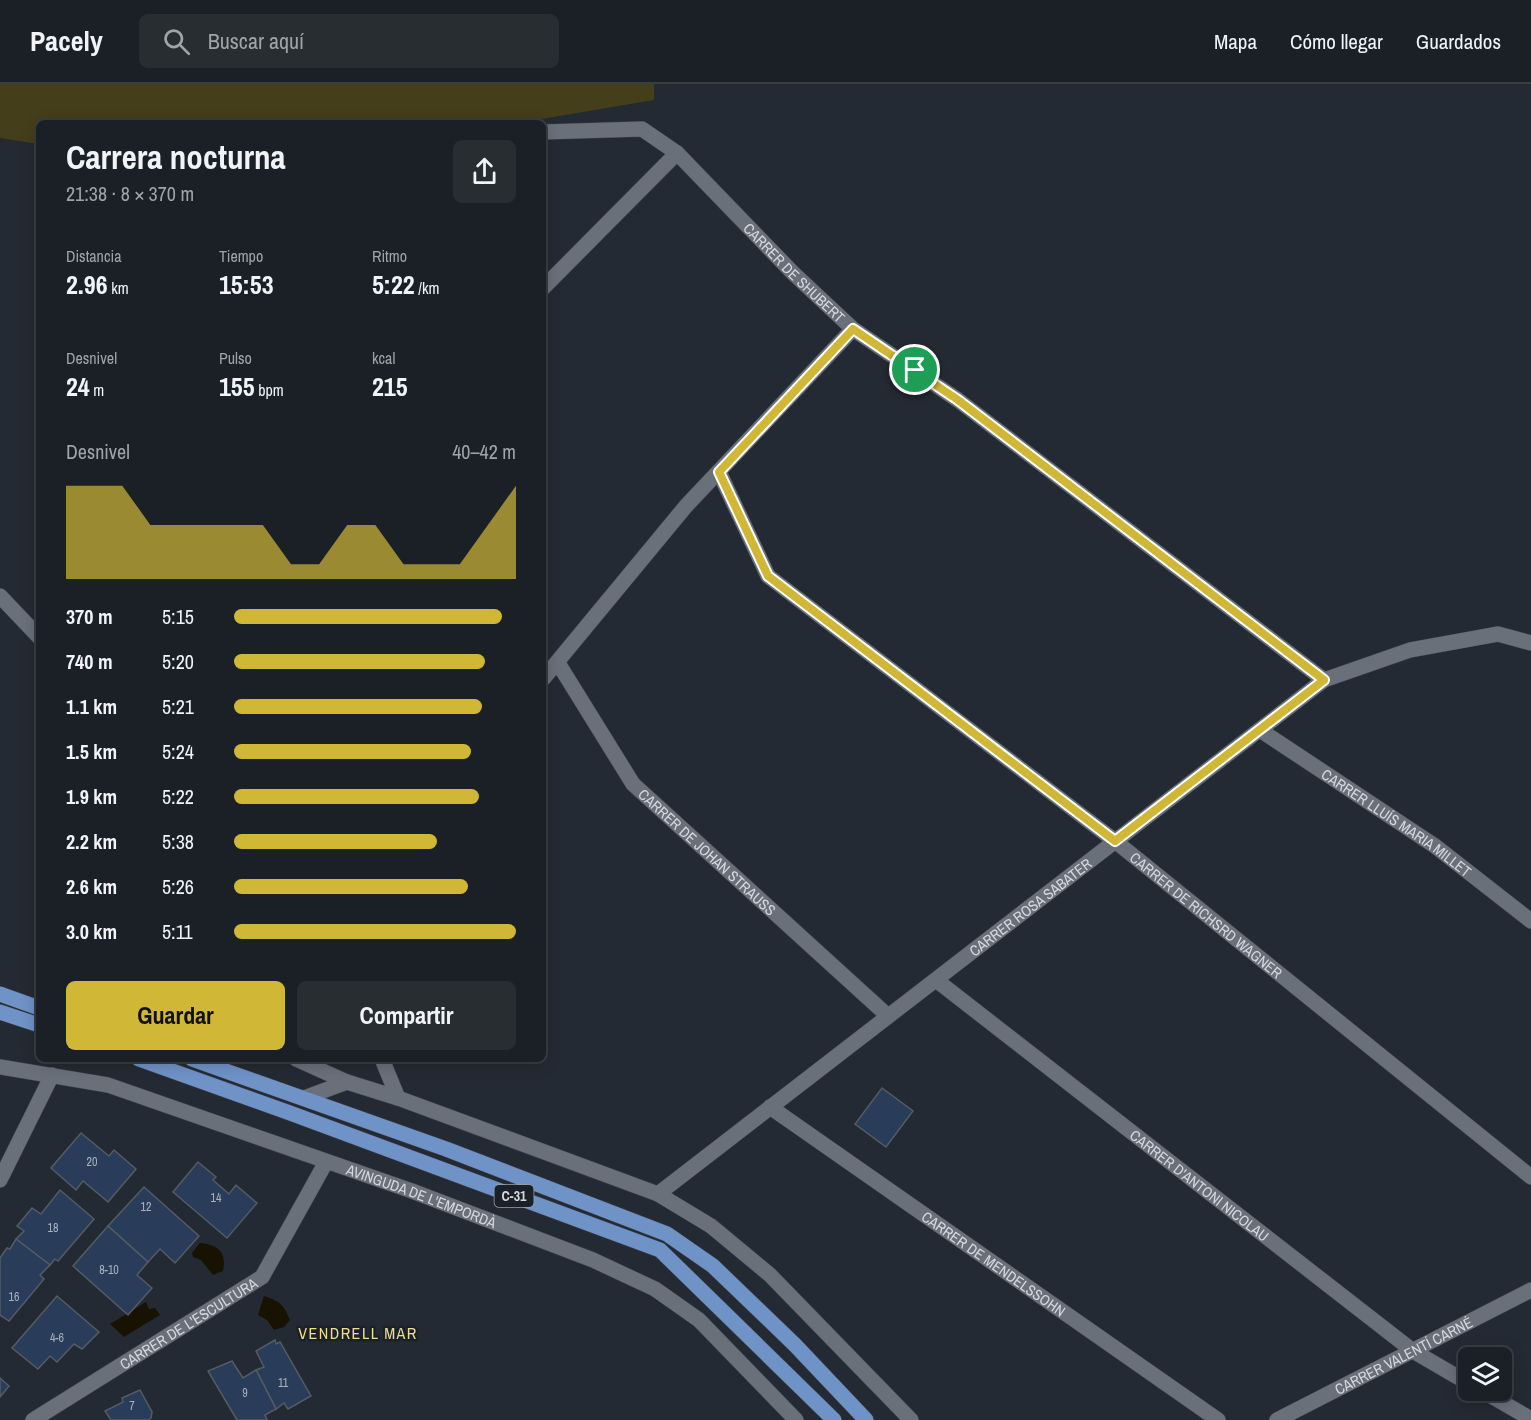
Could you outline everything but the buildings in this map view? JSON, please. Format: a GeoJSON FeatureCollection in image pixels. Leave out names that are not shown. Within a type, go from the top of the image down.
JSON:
{"type":"FeatureCollection","features":[{"type":"Feature","properties":{"kind":"main road"},"geometry":{"type":"LineString","coordinates":[[0,994],[36,1007]]}},
{"type":"Feature","properties":{"kind":"main road"},"geometry":{"type":"LineString","coordinates":[[0,1012],[36,1024]]}},
{"type":"Feature","properties":{"kind":"main road","name":"C-31"},"geometry":{"type":"LineString","coordinates":[[147,1062],[660,1250],[834,1420]]}},
{"type":"Feature","properties":{"kind":"main road","name":"C-31"},"geometry":{"type":"LineString","coordinates":[[201,1062],[446,1149],[668,1234],[713,1266],[795,1345],[866,1420]]}},
{"type":"Feature","properties":{"kind":"street","name":"CARRER DE SHUBERT"},"geometry":{"type":"LineString","coordinates":[[546,132],[642,129],[677,153],[793,273],[853,329],[958,400],[1324,680]]}},
{"type":"Feature","properties":{"kind":"street"},"geometry":{"type":"LineString","coordinates":[[546,285],[677,153]]}},
{"type":"Feature","properties":{"kind":"street"},"geometry":{"type":"LineString","coordinates":[[546,676],[686,506],[853,329]]}},
{"type":"Feature","properties":{"kind":"street","name":"CARRER DE RICHSRD WAGNER"},"geometry":{"type":"LineString","coordinates":[[719,472],[768,576],[1115,841],[1531,1177]]}},
{"type":"Feature","properties":{"kind":"street"},"geometry":{"type":"LineString","coordinates":[[0,596],[36,634]]}},
{"type":"Feature","properties":{"kind":"street","name":"CARRER ROSA SABATER"},"geometry":{"type":"LineString","coordinates":[[658,1194],[1324,680],[1410,650],[1498,634],[1527,642]]}},
{"type":"Feature","properties":{"kind":"street","name":"CARRER DE JOHAN STRAUSS"},"geometry":{"type":"LineString","coordinates":[[558,663],[633,784],[888,1016]]}},
{"type":"Feature","properties":{"kind":"street","name":"CARRER LLUÍS MARIA MILLET"},"geometry":{"type":"LineString","coordinates":[[1260,730],[1435,846],[1531,921]]}},
{"type":"Feature","properties":{"kind":"street","name":"CARRER D'ANTONI NICOLAU"},"geometry":{"type":"LineString","coordinates":[[936,980],[1413,1351],[1458,1377]]}},
{"type":"Feature","properties":{"kind":"street"},"geometry":{"type":"LineString","coordinates":[[303,1062],[347,1082],[398,1098],[658,1194],[711,1226],[770,1275],[911,1420]]}},
{"type":"Feature","properties":{"kind":"street"},"geometry":{"type":"LineString","coordinates":[[383,1062],[398,1098]]}},
{"type":"Feature","properties":{"kind":"street","name":"AVINGUDA DE L'EMPORDÀ"},"geometry":{"type":"LineString","coordinates":[[0,1067],[108,1085],[412,1191],[592,1260],[655,1290],[699,1320],[796,1420]]}},
{"type":"Feature","properties":{"kind":"street"},"geometry":{"type":"LineString","coordinates":[[0,1180],[52,1075]]}},
{"type":"Feature","properties":{"kind":"street"},"geometry":{"type":"LineString","coordinates":[[304,1098],[347,1082]]}},
{"type":"Feature","properties":{"kind":"street","name":"CARRER DE MENDELSSOHN"},"geometry":{"type":"LineString","coordinates":[[770,1107],[1218,1420]]}},
{"type":"Feature","properties":{"kind":"street","name":"CARRER DE L'ESCULTURA"},"geometry":{"type":"LineString","coordinates":[[33,1420],[262,1277],[326,1162]]}},
{"type":"Feature","properties":{"kind":"street","name":"CARRER VALENTÍ CARNÉ"},"geometry":{"type":"LineString","coordinates":[[1277,1420],[1531,1290]]}},
{"type":"Feature","properties":{"kind":"street"},"geometry":{"type":"LineString","coordinates":[[1500,1401],[1531,1419]]}},
{"type":"Feature","properties":{"kind":"shaded area"},"geometry":{"type":"Polygon","coordinates":[[[0,84],[654,84],[654,100],[536,120],[36,120],[36,144],[0,138],[0,84]]]}},
{"type":"Feature","properties":{"kind":"shaded area"},"geometry":{"type":"Polygon","coordinates":[[[200,1243],[220,1251],[224,1259],[223,1271],[213,1275],[201,1260],[193,1257],[192,1253],[200,1243]]]}},
{"type":"Feature","properties":{"kind":"shaded area"},"geometry":{"type":"Polygon","coordinates":[[[264,1296],[281,1304],[285,1310],[290,1320],[284,1327],[274,1330],[267,1320],[258,1315],[264,1296]]]}},
{"type":"Feature","properties":{"kind":"shaded area"},"geometry":{"type":"Polygon","coordinates":[[[146,1302],[149,1309],[155,1308],[160,1315],[124,1337],[110,1324],[146,1302]]]}},
{"type":"Feature","properties":{"kind":"district","name":"VENDRELL MAR"},"geometry":{"type":"Point","coordinates":[358,1333]}},
{"type":"Feature","properties":{"kind":"route"},"geometry":{"type":"LineString","coordinates":[[853,329],[915,370],[958,400],[1324,680],[1115,841],[768,576],[719,472],[853,329]]}}]}
